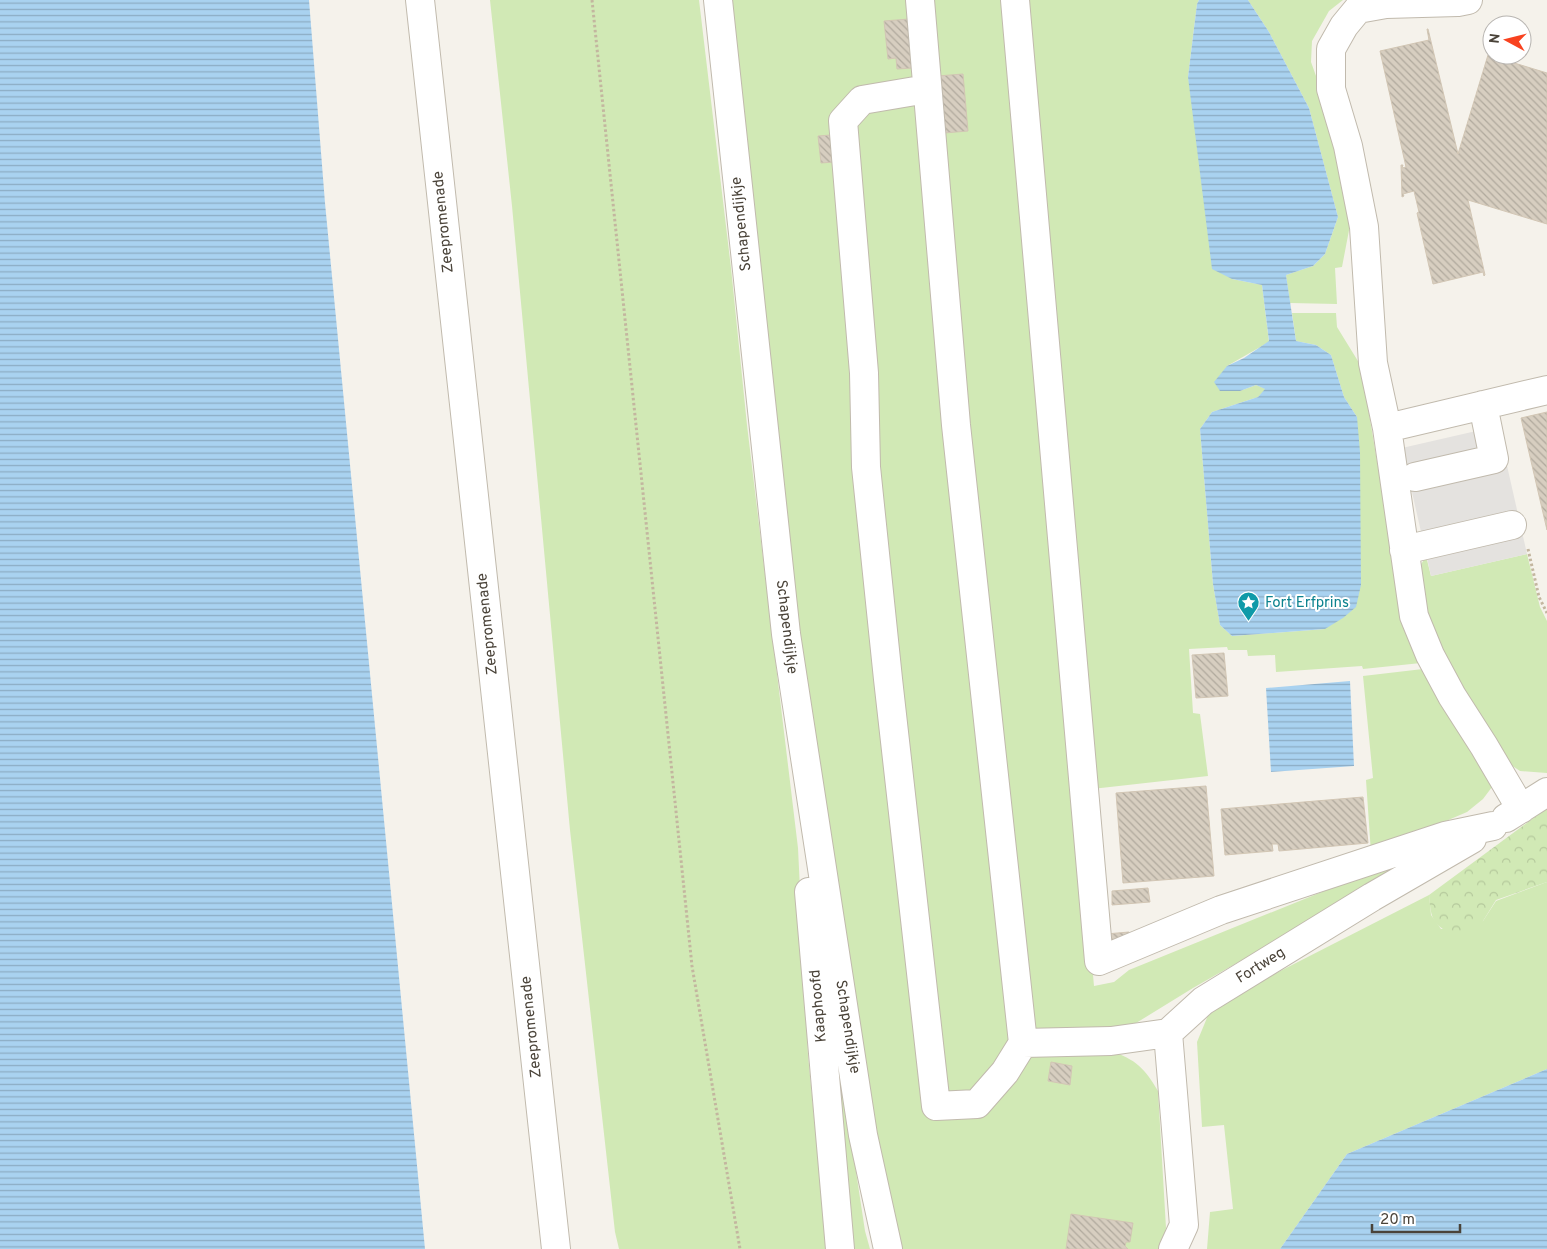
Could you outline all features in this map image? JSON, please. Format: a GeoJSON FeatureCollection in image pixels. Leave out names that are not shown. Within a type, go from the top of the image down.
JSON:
{"type":"FeatureCollection","features":[{"type":"Feature","properties":{"kind":"street","name":"Zeepromenade"},"geometry":{"type":"LineString","coordinates":[[420,0],[556,1249]]}},
{"type":"Feature","properties":{"kind":"street","name":"Schapendijkje"},"geometry":{"type":"LineString","coordinates":[[718,0],[785,625],[863,1135],[888,1249]]}},
{"type":"Feature","properties":{"kind":"street"},"geometry":{"type":"LineString","coordinates":[[920,0],[956,425],[1023,1043],[1005,1072],[977,1104],[936,1106],[866,467],[864,374],[843,121],[862,100],[927,89]]}},
{"type":"Feature","properties":{"kind":"street"},"geometry":{"type":"LineString","coordinates":[[1015,0],[1099,962],[1220,910],[1445,836],[1493,826]]}},
{"type":"Feature","properties":{"kind":"street"},"geometry":{"type":"LineString","coordinates":[[1468,0],[1458,2],[1386,4],[1358,9],[1344,26],[1331,49],[1331,89],[1348,146],[1364,227],[1373,363],[1386,428],[1414,616],[1430,655],[1452,696],[1521,809]]}},
{"type":"Feature","properties":{"kind":"street"},"geometry":{"type":"LineString","coordinates":[[1386,428],[1547,390]]}},
{"type":"Feature","properties":{"kind":"street"},"geometry":{"type":"LineString","coordinates":[[1414,476],[1494,459],[1483,405]]}},
{"type":"Feature","properties":{"kind":"street"},"geometry":{"type":"LineString","coordinates":[[1404,550],[1512,525]]}},
{"type":"Feature","properties":{"kind":"street","name":"Kaaphoofd"},"geometry":{"type":"LineString","coordinates":[[807,764],[800,788],[840,1249]]}},
{"type":"Feature","properties":{"kind":"street","name":"Fortweg"},"geometry":{"type":"LineString","coordinates":[[1168,1033],[1204,1001],[1547,792]]}},
{"type":"Feature","properties":{"kind":"street"},"geometry":{"type":"LineString","coordinates":[[1023,1043],[1111,1041],[1168,1033],[1184,1224],[1173,1249]]}},
{"type":"Feature","properties":{"kind":"path"},"geometry":{"type":"LineString","coordinates":[[592,0],[692,966],[740,1249]]}},
{"type":"Feature","properties":{"kind":"path"},"geometry":{"type":"LineString","coordinates":[[1512,525],[1523,528],[1539,597],[1547,613]]}},
{"type":"Feature","properties":{"kind":"green space"},"geometry":{"type":"Polygon","coordinates":[[[490,0],[699,0],[731,268],[747,425],[798,848],[808,1055],[827,1249],[619,1249],[615,1232],[570,830],[512,206],[490,0]]]}},
{"type":"Feature","properties":{"kind":"green space"},"geometry":{"type":"Polygon","coordinates":[[[731,0],[1006,0],[1094,986],[1114,982],[1129,970],[1455,838],[1447,855],[1263,948],[1193,988],[1128,1028],[1110,1051],[1133,1061],[1139,1066],[1158,1091],[1166,1228],[1161,1249],[900,1249],[883,1177],[856,1010],[792,577],[731,0]]]}},
{"type":"Feature","properties":{"kind":"green space"},"geometry":{"type":"Polygon","coordinates":[[[1022,0],[1199,0],[1188,77],[1232,279],[1262,285],[1269,342],[1227,366],[1240,391],[1256,385],[1266,389],[1258,397],[1212,412],[1200,429],[1213,584],[1220,625],[1232,636],[1325,629],[1357,417],[1344,397],[1331,355],[1316,345],[1296,341],[1292,313],[1336,313],[1337,327],[1361,366],[1405,627],[1421,663],[1363,669],[1362,666],[1276,672],[1275,655],[1248,656],[1247,650],[1228,650],[1227,647],[1189,649],[1193,713],[1200,714],[1208,776],[1092,789],[1022,0]]]}},
{"type":"Feature","properties":{"kind":"green space"},"geometry":{"type":"Polygon","coordinates":[[[1248,0],[1343,0],[1329,11],[1312,41],[1311,62],[1325,101],[1347,186],[1350,225],[1342,267],[1335,268],[1337,304],[1290,303],[1286,275],[1313,266],[1325,254],[1338,217],[1309,108],[1269,32],[1248,0]]]}},
{"type":"Feature","properties":{"kind":"green space"},"geometry":{"type":"Polygon","coordinates":[[[1527,554],[1540,607],[1547,621],[1547,773],[1520,771],[1508,763],[1433,646],[1416,573],[1426,556],[1431,576],[1527,554]]]}},
{"type":"Feature","properties":{"kind":"green space"},"geometry":{"type":"Polygon","coordinates":[[[1423,669],[1495,783],[1483,799],[1467,812],[1371,853],[1366,780],[1373,778],[1363,676],[1423,669]]]}},
{"type":"Feature","properties":{"kind":"green space"},"geometry":{"type":"Polygon","coordinates":[[[1547,808],[1547,882],[1496,900],[1483,921],[1475,929],[1458,936],[1438,925],[1432,917],[1429,895],[1547,808]]]}},
{"type":"Feature","properties":{"kind":"green space"},"geometry":{"type":"Polygon","coordinates":[[[1547,882],[1547,1069],[1347,1154],[1280,1249],[1207,1249],[1210,1212],[1233,1209],[1224,1125],[1202,1127],[1197,1042],[1209,1013],[1249,987],[1429,895],[1431,915],[1441,929],[1483,921],[1496,901],[1547,882]]]}},
{"type":"Feature","properties":{"kind":"green space"},"geometry":{"type":"Polygon","coordinates":[[[838,1044],[865,1231],[870,1249],[851,1249],[831,1046],[838,1044]]]}},
{"type":"Feature","properties":{"kind":"shaded area"},"geometry":{"type":"Polygon","coordinates":[[[1498,426],[1527,554],[1431,576],[1402,448],[1498,426]]]}},
{"type":"Feature","properties":{"kind":"water"},"geometry":{"type":"Polygon","coordinates":[[[0,0],[309,0],[325,203],[425,1249],[0,1249],[0,0]]]}},
{"type":"Feature","properties":{"kind":"water"},"geometry":{"type":"Polygon","coordinates":[[[1199,0],[1248,0],[1269,32],[1309,108],[1338,217],[1325,254],[1313,266],[1286,275],[1296,341],[1316,345],[1331,355],[1344,397],[1357,417],[1360,452],[1361,585],[1356,607],[1325,629],[1232,636],[1220,625],[1213,584],[1200,429],[1212,412],[1258,397],[1265,389],[1256,385],[1240,391],[1220,391],[1214,382],[1227,366],[1244,358],[1269,341],[1262,285],[1232,279],[1212,269],[1188,77],[1199,0]]]}},
{"type":"Feature","properties":{"kind":"water"},"geometry":{"type":"Polygon","coordinates":[[[1350,681],[1354,766],[1271,772],[1266,688],[1350,681]]]}},
{"type":"Feature","properties":{"kind":"water"},"geometry":{"type":"Polygon","coordinates":[[[1547,1069],[1547,1249],[1280,1249],[1347,1154],[1547,1069]]]}},
{"type":"Feature","properties":{"kind":"building"},"geometry":{"type":"Polygon","coordinates":[[[909,19],[913,68],[897,69],[896,58],[888,59],[884,21],[909,19]]]}},
{"type":"Feature","properties":{"kind":"building"},"geometry":{"type":"Polygon","coordinates":[[[1427,29],[1458,154],[1485,65],[1521,65],[1547,73],[1547,224],[1468,200],[1485,275],[1483,272],[1433,284],[1414,191],[1403,194],[1404,196],[1402,197],[1401,165],[1403,165],[1402,168],[1406,167],[1380,51],[1429,40],[1427,29]]]}},
{"type":"Feature","properties":{"kind":"building"},"geometry":{"type":"Polygon","coordinates":[[[963,74],[968,131],[944,133],[938,76],[963,74]]]}},
{"type":"Feature","properties":{"kind":"building"},"geometry":{"type":"Polygon","coordinates":[[[831,135],[834,162],[821,163],[818,136],[831,135]]]}},
{"type":"Feature","properties":{"kind":"building"},"geometry":{"type":"Polygon","coordinates":[[[1547,412],[1547,530],[1521,418],[1547,412]]]}},
{"type":"Feature","properties":{"kind":"building"},"geometry":{"type":"Polygon","coordinates":[[[1224,653],[1228,696],[1196,698],[1192,655],[1224,653]]]}},
{"type":"Feature","properties":{"kind":"building"},"geometry":{"type":"Polygon","coordinates":[[[1206,786],[1214,876],[1123,883],[1116,793],[1206,786]]]}},
{"type":"Feature","properties":{"kind":"building"},"geometry":{"type":"Polygon","coordinates":[[[1363,797],[1368,843],[1279,851],[1278,844],[1272,844],[1273,851],[1225,855],[1221,809],[1363,797]]]}},
{"type":"Feature","properties":{"kind":"building"},"geometry":{"type":"Polygon","coordinates":[[[1148,888],[1150,902],[1112,905],[1112,891],[1148,888]]]}},
{"type":"Feature","properties":{"kind":"building"},"geometry":{"type":"Polygon","coordinates":[[[1129,932],[1130,944],[1107,946],[1106,934],[1129,932]]]}},
{"type":"Feature","properties":{"kind":"building"},"geometry":{"type":"Polygon","coordinates":[[[1051,1062],[1072,1066],[1070,1085],[1048,1081],[1051,1062]]]}},
{"type":"Feature","properties":{"kind":"building"},"geometry":{"type":"Polygon","coordinates":[[[1071,1214],[1133,1223],[1130,1242],[1126,1242],[1125,1246],[1128,1249],[1066,1249],[1071,1214]]]}},
{"type":"Feature","properties":{"kind":"place","name":"Fort Erfprins"},"geometry":{"type":"Point","coordinates":[1249,622]}}]}
